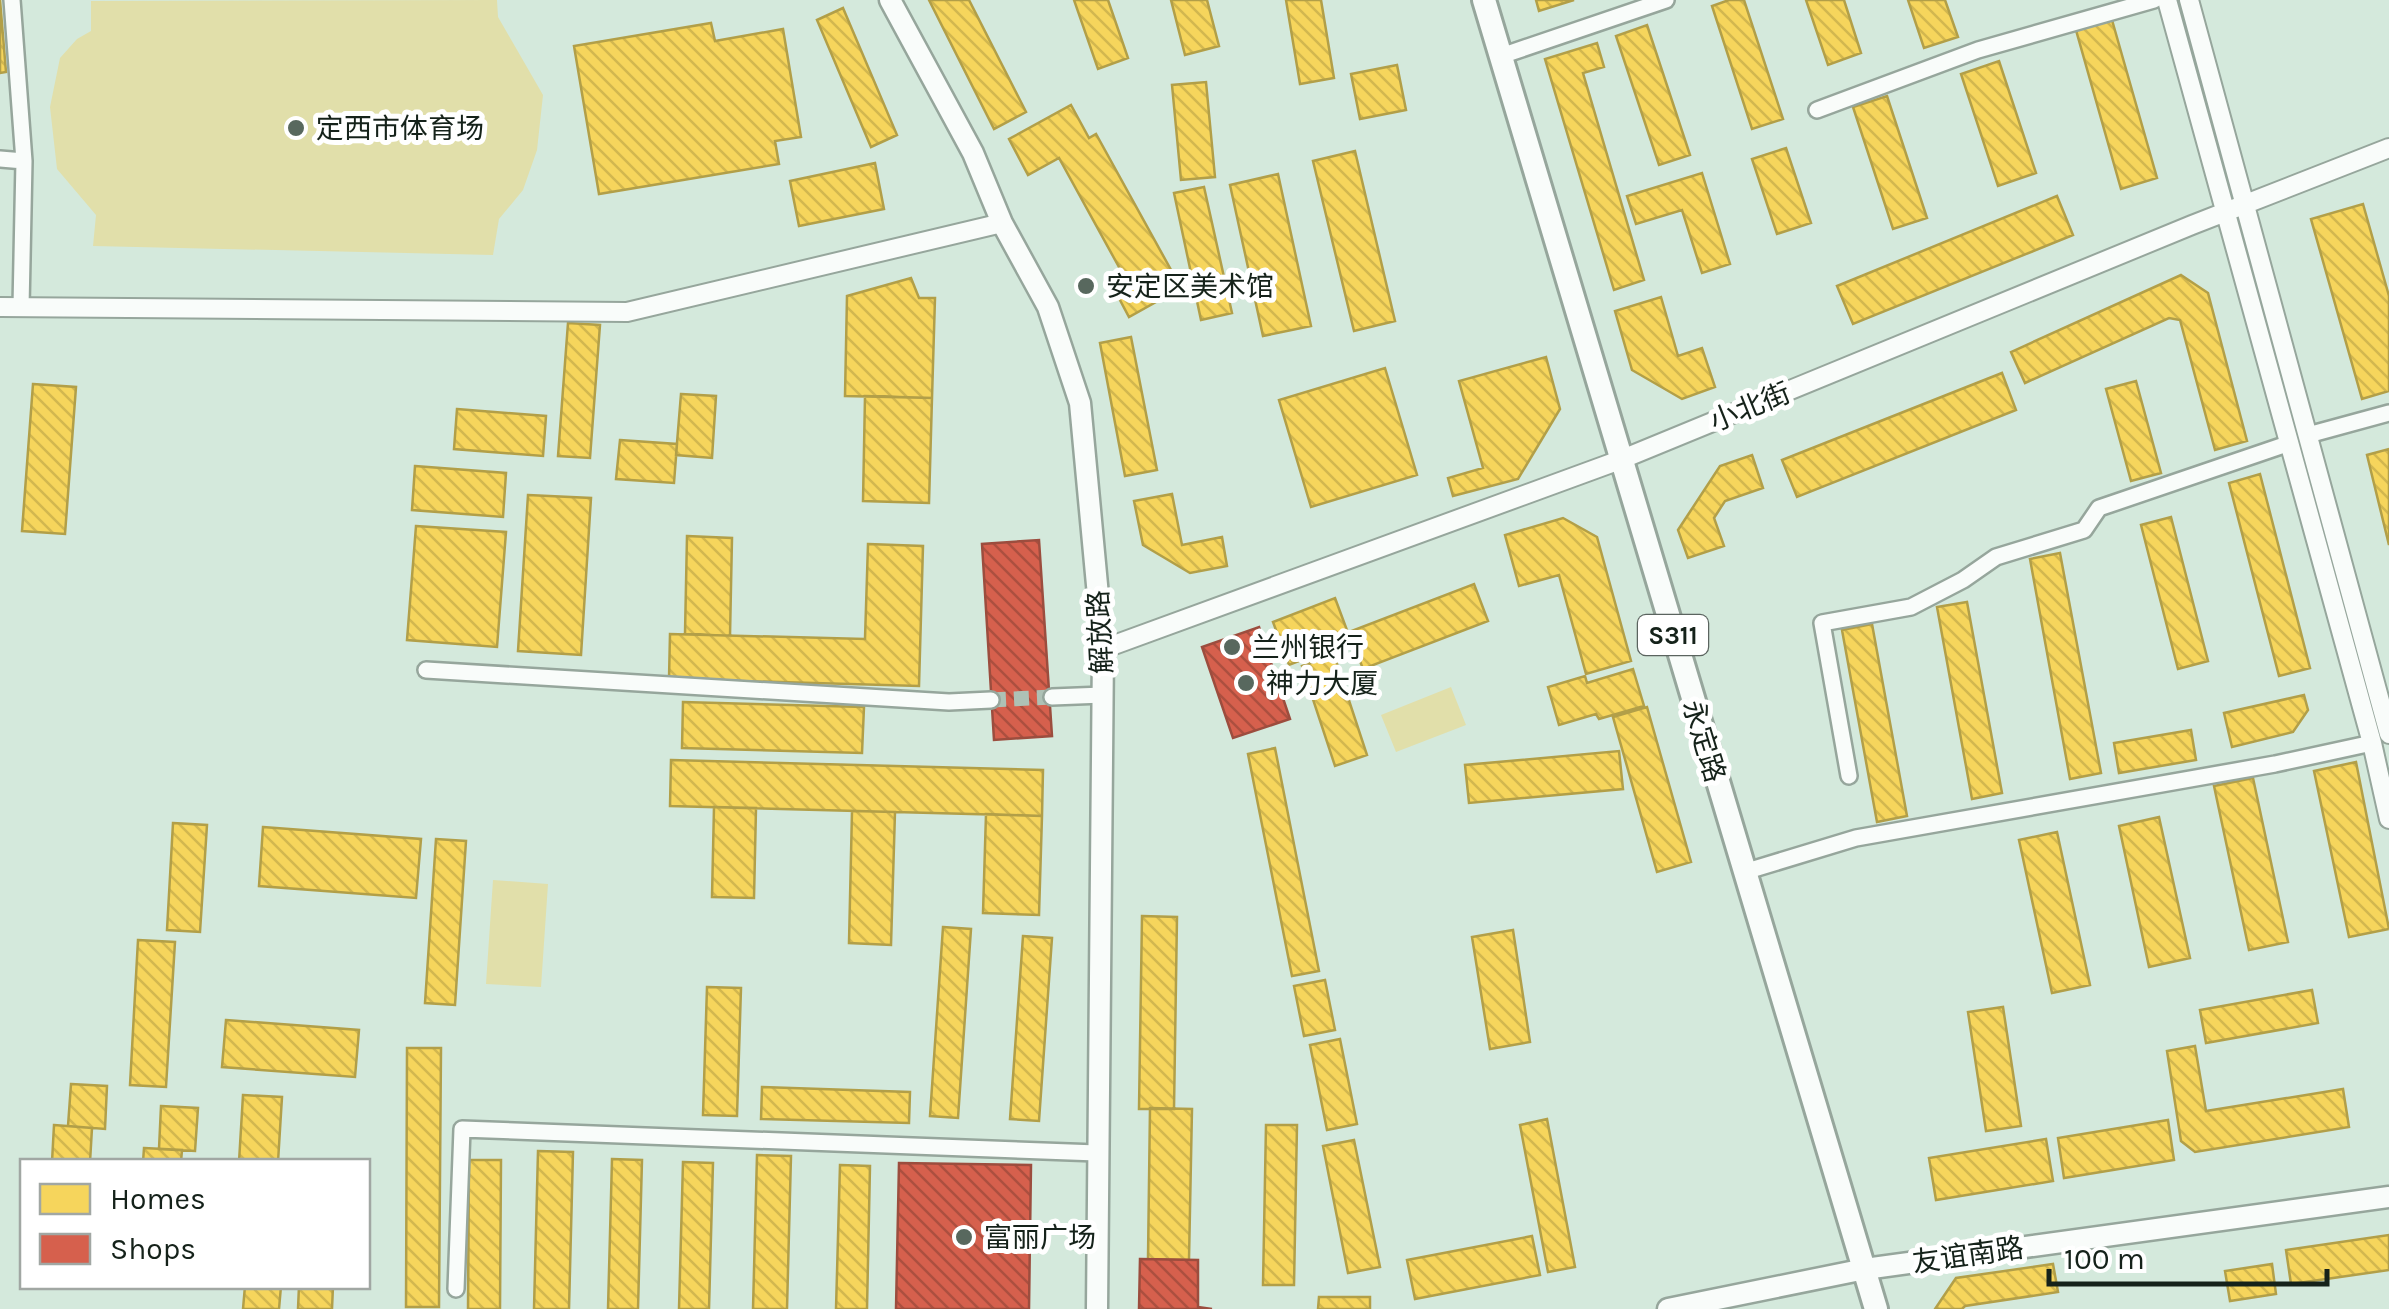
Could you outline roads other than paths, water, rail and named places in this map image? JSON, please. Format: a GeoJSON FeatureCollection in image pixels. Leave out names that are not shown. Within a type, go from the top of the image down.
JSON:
{"type":"FeatureCollection","features":[{"type":"Feature","properties":{"kind":"main road","name":"解放路"},"geometry":{"type":"LineString","coordinates":[[890,0],[973,153],[1002,223],[1048,307],[1080,403],[1104,649],[1097,1309]]}},
{"type":"Feature","properties":{"kind":"main road","name":"永定路"},"geometry":{"type":"LineString","coordinates":[[1484,0],[1876,1309]]}},
{"type":"Feature","properties":{"kind":"main road","name":"友谊南路"},"geometry":{"type":"LineString","coordinates":[[1668,1309],[1864,1270],[2389,1197]]}},
{"type":"Feature","properties":{"kind":"main road"},"geometry":{"type":"LineString","coordinates":[[1084,1309],[1097,1286]]}},
{"type":"Feature","properties":{"kind":"street"},"geometry":{"type":"LineString","coordinates":[[12,0],[24,161],[20,307]]}},
{"type":"Feature","properties":{"kind":"street"},"geometry":{"type":"LineString","coordinates":[[1501,56],[1666,0]]}},
{"type":"Feature","properties":{"kind":"street"},"geometry":{"type":"LineString","coordinates":[[1817,110],[1978,50],[2154,0]]}},
{"type":"Feature","properties":{"kind":"street"},"geometry":{"type":"LineString","coordinates":[[2166,0],[2290,442],[2380,738]]}},
{"type":"Feature","properties":{"kind":"street"},"geometry":{"type":"LineString","coordinates":[[2188,0],[2308,435],[2380,738],[2389,819]]}},
{"type":"Feature","properties":{"kind":"street","name":"小北街"},"geometry":{"type":"LineString","coordinates":[[1104,649],[1620,460],[2389,148]]}},
{"type":"Feature","properties":{"kind":"street"},"geometry":{"type":"LineString","coordinates":[[0,159],[24,161]]}},
{"type":"Feature","properties":{"kind":"street"},"geometry":{"type":"LineString","coordinates":[[0,307],[627,312],[1002,223]]}},
{"type":"Feature","properties":{"kind":"street"},"geometry":{"type":"LineString","coordinates":[[2308,435],[2389,413]]}},
{"type":"Feature","properties":{"kind":"street"},"geometry":{"type":"LineString","coordinates":[[1849,776],[1822,623],[1910,607],[1963,580],[1996,557],[2084,530],[2099,508],[2290,442]]}},
{"type":"Feature","properties":{"kind":"street"},"geometry":{"type":"LineString","coordinates":[[426,670],[949,702],[990,700]]}},
{"type":"Feature","properties":{"kind":"street"},"geometry":{"type":"LineString","coordinates":[[1052,697],[1103,694]]}},
{"type":"Feature","properties":{"kind":"street"},"geometry":{"type":"LineString","coordinates":[[1744,872],[1856,838],[2275,764],[2380,738]]}},
{"type":"Feature","properties":{"kind":"street"},"geometry":{"type":"LineString","coordinates":[[456,1288],[462,1129],[1097,1153]]}},
{"type":"Feature","properties":{"kind":"tunnel"},"geometry":{"type":"LineString","coordinates":[[991,700],[1052,697]]}},
{"type":"Feature","properties":{"kind":"place","name":"定西市体育场"},"geometry":{"type":"Point","coordinates":[296,128]}},
{"type":"Feature","properties":{"kind":"place","name":"安定区美术馆"},"geometry":{"type":"Point","coordinates":[1086,286]}},
{"type":"Feature","properties":{"kind":"place","name":"兰州银行"},"geometry":{"type":"Point","coordinates":[1232,647]}},
{"type":"Feature","properties":{"kind":"place","name":"神力大厦"},"geometry":{"type":"Point","coordinates":[1246,683]}},
{"type":"Feature","properties":{"kind":"place","name":"富丽广场"},"geometry":{"type":"Point","coordinates":[964,1237]}}]}
